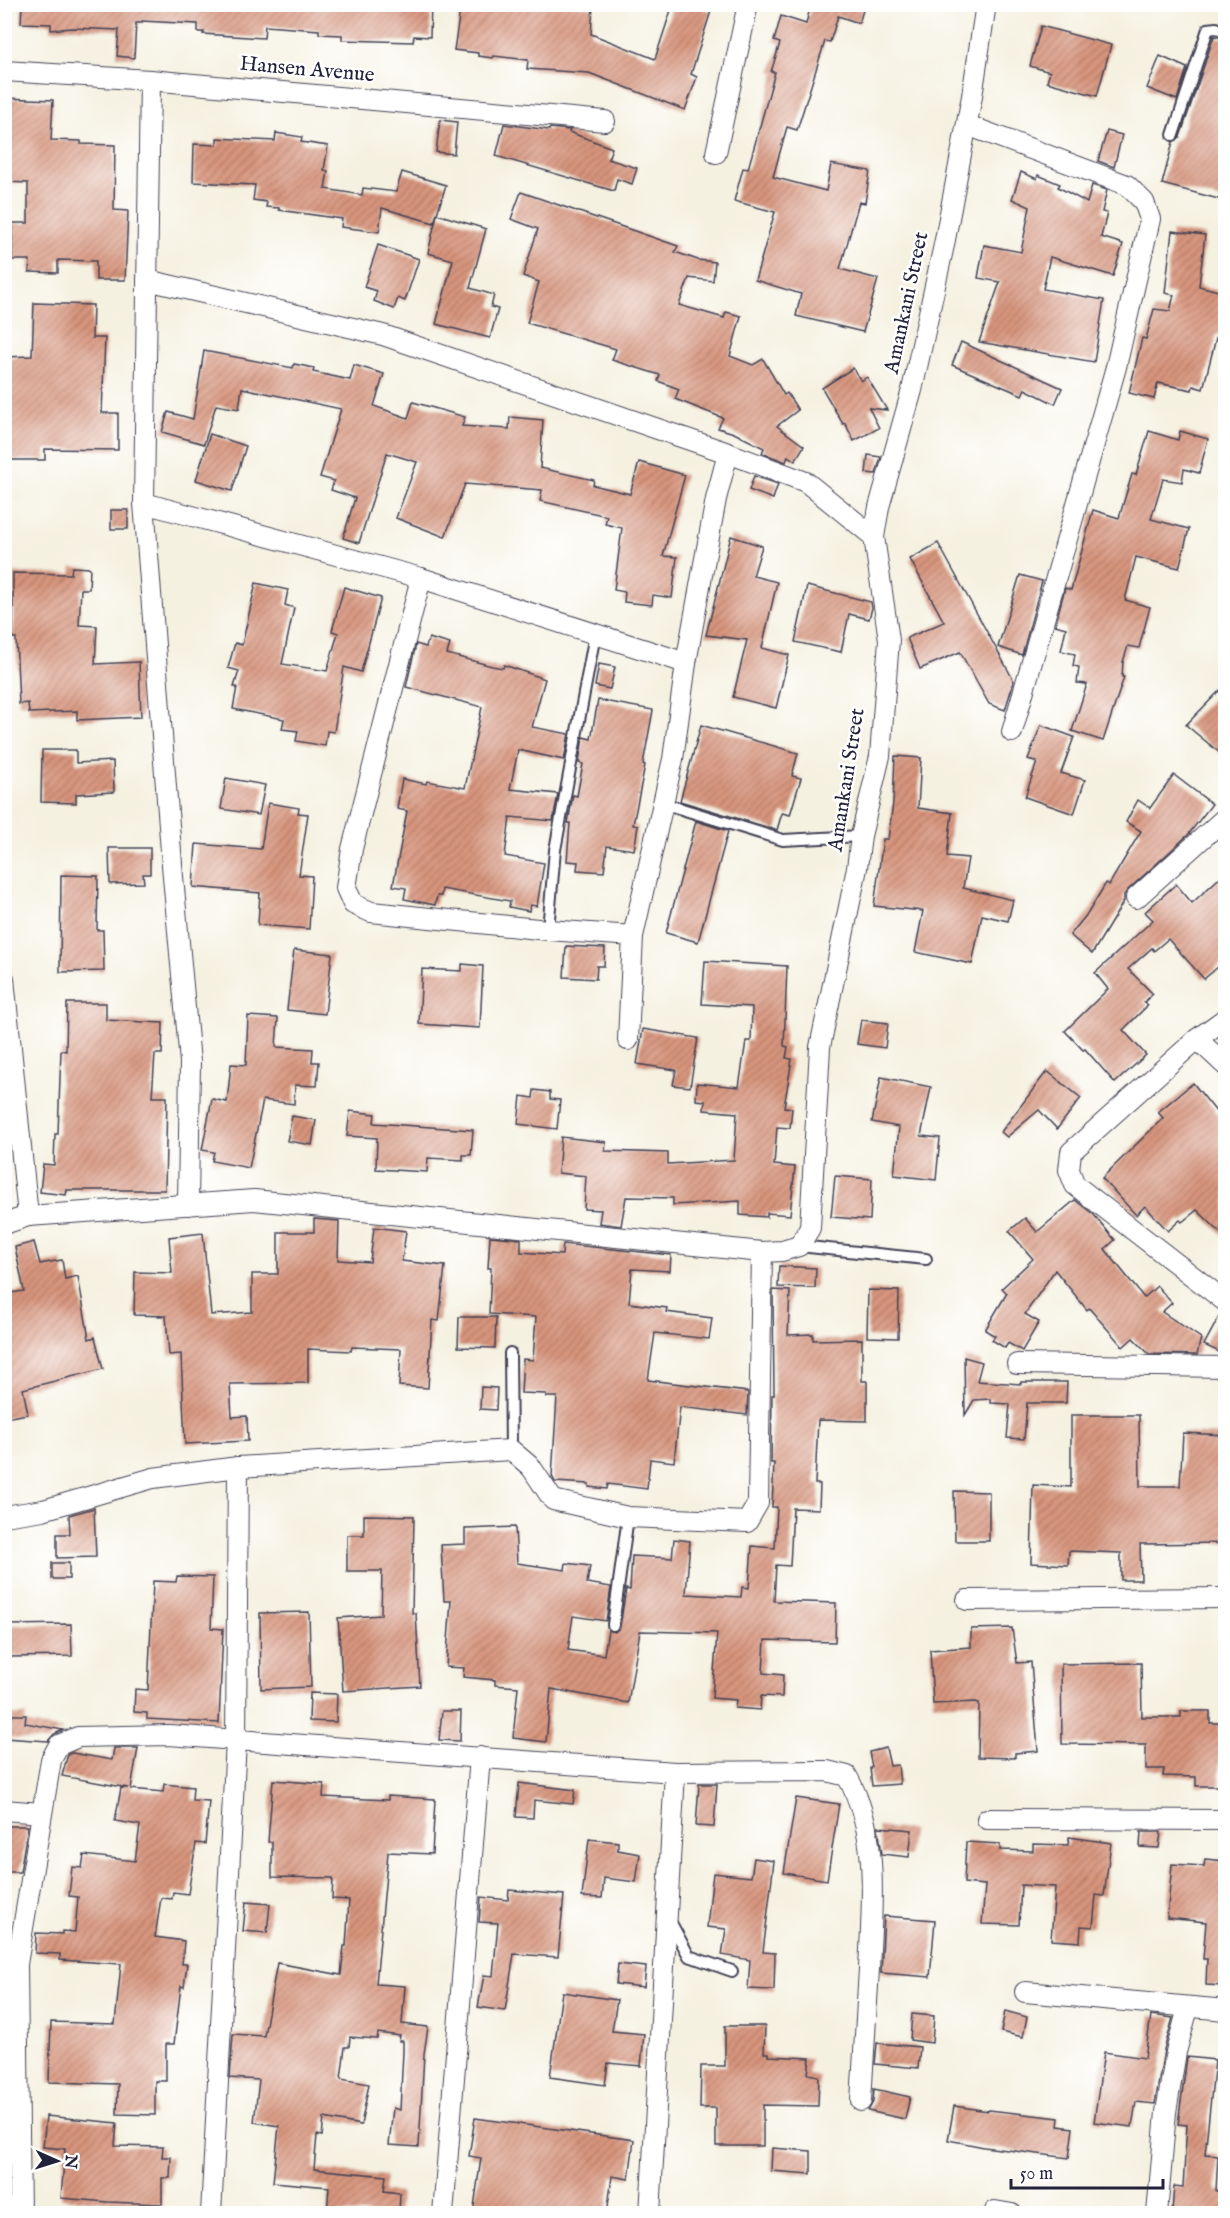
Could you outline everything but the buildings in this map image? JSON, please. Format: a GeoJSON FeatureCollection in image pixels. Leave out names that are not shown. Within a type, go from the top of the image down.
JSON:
{"type":"FeatureCollection","features":[{"type":"Feature","properties":{"kind":"street"},"geometry":{"type":"LineString","coordinates":[[716,153],[748,4]]}},
{"type":"Feature","properties":{"kind":"street","name":"Amankani Street"},"geometry":{"type":"LineString","coordinates":[[799,1246],[810,1228],[820,1047],[857,868],[861,836],[880,756],[889,640],[874,537],[879,507],[912,390],[944,245],[967,125],[986,4]]}},
{"type":"Feature","properties":{"kind":"street","name":"Hansen Avenue"},"geometry":{"type":"LineString","coordinates":[[4,71],[150,80],[605,121]]}},
{"type":"Feature","properties":{"kind":"street"},"geometry":{"type":"LineString","coordinates":[[150,80],[144,503],[190,1062],[188,1205]]}},
{"type":"Feature","properties":{"kind":"street"},"geometry":{"type":"LineString","coordinates":[[967,125],[1127,185],[1144,202],[1150,219],[1116,367],[1012,732]]}},
{"type":"Feature","properties":{"kind":"street"},"geometry":{"type":"LineString","coordinates":[[147,280],[383,335],[729,453],[806,482],[874,537]]}},
{"type":"Feature","properties":{"kind":"street"},"geometry":{"type":"LineString","coordinates":[[628,1040],[633,936],[673,759],[686,663],[716,499],[729,453]]}},
{"type":"Feature","properties":{"kind":"street"},"geometry":{"type":"LineString","coordinates":[[144,503],[421,578],[686,663]]}},
{"type":"Feature","properties":{"kind":"street"},"geometry":{"type":"LineString","coordinates":[[421,578],[352,849],[346,888],[353,904],[371,912],[633,936]]}},
{"type":"Feature","properties":{"kind":"street"},"geometry":{"type":"LineString","coordinates":[[1136,898],[1226,817]]}},
{"type":"Feature","properties":{"kind":"street"},"geometry":{"type":"LineString","coordinates":[[4,979],[28,1216]]}},
{"type":"Feature","properties":{"kind":"street"},"geometry":{"type":"LineString","coordinates":[[1226,1018],[1197,1039],[1071,1152],[1069,1170],[1075,1185],[1226,1302]]}},
{"type":"Feature","properties":{"kind":"street"},"geometry":{"type":"LineString","coordinates":[[1197,1039],[1226,1066]]}},
{"type":"Feature","properties":{"kind":"street"},"geometry":{"type":"LineString","coordinates":[[4,1224],[28,1216],[254,1200],[762,1252],[782,1251],[799,1246]]}},
{"type":"Feature","properties":{"kind":"street"},"geometry":{"type":"LineString","coordinates":[[4,1516],[43,1510],[153,1478],[237,1467],[511,1450],[531,1467],[553,1500],[628,1517],[747,1522],[758,1503],[762,1252]]}},
{"type":"Feature","properties":{"kind":"street"},"geometry":{"type":"LineString","coordinates":[[1017,1365],[1226,1367]]}},
{"type":"Feature","properties":{"kind":"street"},"geometry":{"type":"LineString","coordinates":[[211,2214],[236,1741],[237,1467]]}},
{"type":"Feature","properties":{"kind":"street"},"geometry":{"type":"LineString","coordinates":[[967,1600],[1226,1598]]}},
{"type":"Feature","properties":{"kind":"street"},"geometry":{"type":"LineString","coordinates":[[20,2214],[12,2004],[51,1760],[59,1745],[78,1737],[169,1736],[675,1772],[827,1771],[846,1776],[856,1793],[867,1826],[873,1886],[861,2101]]}},
{"type":"Feature","properties":{"kind":"street"},"geometry":{"type":"LineString","coordinates":[[443,2214],[480,1757]]}},
{"type":"Feature","properties":{"kind":"street"},"geometry":{"type":"LineString","coordinates":[[650,2214],[675,1772]]}},
{"type":"Feature","properties":{"kind":"street"},"geometry":{"type":"LineString","coordinates":[[4,1810],[41,1813]]}},
{"type":"Feature","properties":{"kind":"street"},"geometry":{"type":"LineString","coordinates":[[987,1819],[1226,1820]]}},
{"type":"Feature","properties":{"kind":"street"},"geometry":{"type":"LineString","coordinates":[[1025,1992],[1226,2010]]}},
{"type":"Feature","properties":{"kind":"street"},"geometry":{"type":"LineString","coordinates":[[1157,2214],[1166,2112],[1176,2052],[1188,2007]]}},
{"type":"Feature","properties":{"kind":"lane"},"geometry":{"type":"LineString","coordinates":[[1173,135],[1208,29],[1216,28],[1226,31]]}},
{"type":"Feature","properties":{"kind":"lane"},"geometry":{"type":"LineString","coordinates":[[548,930],[555,850],[596,634]]}},
{"type":"Feature","properties":{"kind":"lane"},"geometry":{"type":"LineString","coordinates":[[662,803],[783,840],[861,836]]}},
{"type":"Feature","properties":{"kind":"lane"},"geometry":{"type":"LineString","coordinates":[[799,1246],[926,1259]]}},
{"type":"Feature","properties":{"kind":"lane"},"geometry":{"type":"LineString","coordinates":[[510,1353],[511,1450]]}},
{"type":"Feature","properties":{"kind":"lane"},"geometry":{"type":"LineString","coordinates":[[613,1625],[628,1517]]}},
{"type":"Feature","properties":{"kind":"lane"},"geometry":{"type":"LineString","coordinates":[[667,1914],[680,1943],[689,1956],[732,1971]]}}]}
